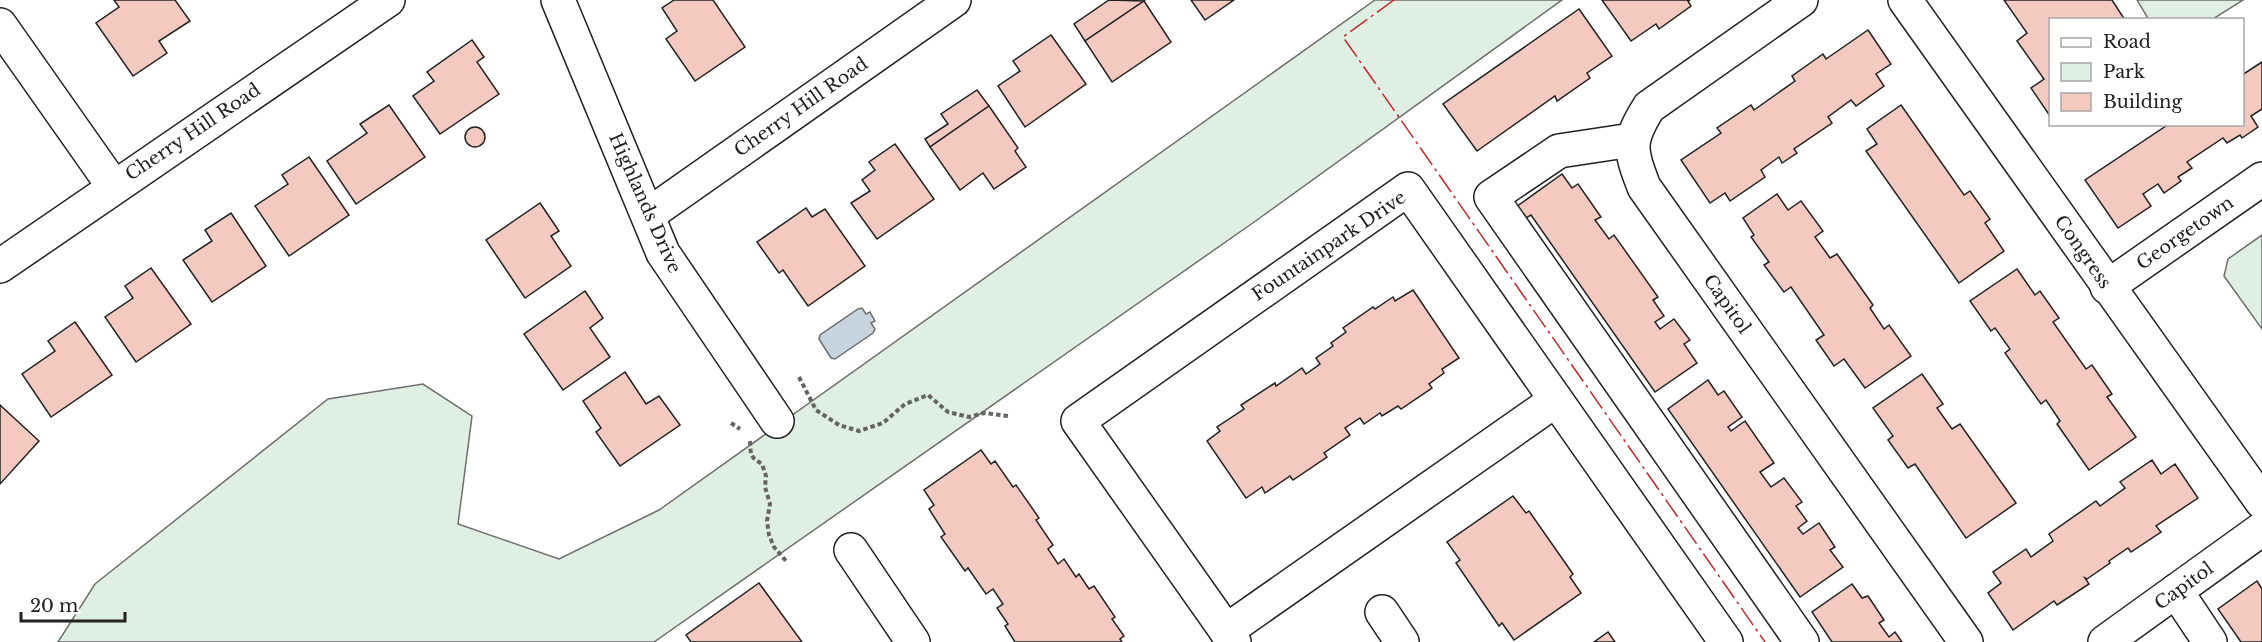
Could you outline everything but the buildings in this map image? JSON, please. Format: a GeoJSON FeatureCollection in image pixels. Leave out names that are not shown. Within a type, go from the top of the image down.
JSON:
{"type":"FeatureCollection","features":[{"type":"Feature","properties":{"kind":"street","name":"Cherry Hill Road"},"geometry":{"type":"LineString","coordinates":[[0,266],[388,0]]}},
{"type":"Feature","properties":{"kind":"street","name":"Highlands Drive"},"geometry":{"type":"LineString","coordinates":[[558,0],[670,265],[777,421]]}},
{"type":"Feature","properties":{"kind":"street","name":"Cherry Hill Road"},"geometry":{"type":"LineString","coordinates":[[648,215],[954,0]]}},
{"type":"Feature","properties":{"kind":"street"},"geometry":{"type":"LineString","coordinates":[[1800,0],[1649,108],[1632,140],[1559,151],[1491,197],[1802,642]]}},
{"type":"Feature","properties":{"kind":"street","name":"Congress"},"geometry":{"type":"LineString","coordinates":[[1905,0],[2262,502]]}},
{"type":"Feature","properties":{"kind":"street"},"geometry":{"type":"LineString","coordinates":[[0,25],[114,187]]}},
{"type":"Feature","properties":{"kind":"street","name":"Capitol"},"geometry":{"type":"LineString","coordinates":[[1632,140],[1633,158],[1644,187],[1966,642]]}},
{"type":"Feature","properties":{"kind":"street","name":"Georgetown"},"geometry":{"type":"LineString","coordinates":[[2107,286],[2262,179]]}},
{"type":"Feature","properties":{"kind":"street","name":"Fountainpark Drive"},"geometry":{"type":"LineString","coordinates":[[1230,637],[1078,421],[1408,189],[1726,642]]}},
{"type":"Feature","properties":{"kind":"street"},"geometry":{"type":"LineString","coordinates":[[1230,637],[1557,400]]}},
{"type":"Feature","properties":{"kind":"street","name":"Capitol"},"geometry":{"type":"LineString","coordinates":[[2105,642],[2262,529]]}},
{"type":"Feature","properties":{"kind":"street"},"geometry":{"type":"LineString","coordinates":[[851,550],[913,642]]}},
{"type":"Feature","properties":{"kind":"street"},"geometry":{"type":"LineString","coordinates":[[2176,591],[2210,642]]}},
{"type":"Feature","properties":{"kind":"street"},"geometry":{"type":"LineString","coordinates":[[1382,612],[1402,642]]}},
{"type":"Feature","properties":{"kind":"path"},"geometry":{"type":"LineString","coordinates":[[799,377],[816,410],[839,425],[859,431],[883,423],[905,404],[928,395],[948,412],[969,417],[984,413],[1008,416]]}},
{"type":"Feature","properties":{"kind":"path"},"geometry":{"type":"LineString","coordinates":[[730,423],[748,434],[751,442],[750,453],[762,464],[770,504],[767,521],[769,535],[774,547],[786,561]]}},
{"type":"Feature","properties":{"kind":"green space"},"geometry":{"type":"Polygon","coordinates":[[[1375,0],[1562,0],[1257,220],[654,642],[58,642],[95,584],[328,399],[423,384],[472,416],[458,524],[559,559],[659,510],[1375,0]]]}},
{"type":"Feature","properties":{"kind":"green space"},"geometry":{"type":"Polygon","coordinates":[[[2137,0],[2243,0],[2215,18],[2148,18],[2137,0]]]}},
{"type":"Feature","properties":{"kind":"green space"},"geometry":{"type":"Polygon","coordinates":[[[2262,235],[2262,329],[2224,276],[2228,259],[2262,235]]]}},
{"type":"Feature","properties":{"kind":"shaded area"},"geometry":{"type":"Polygon","coordinates":[[[862,308],[866,314],[870,312],[875,321],[871,323],[875,329],[873,333],[835,359],[831,358],[819,339],[820,335],[862,308]]]}},
{"type":"Feature","properties":{"kind":"power"},"geometry":{"type":"LineString","coordinates":[[1394,0],[1343,37],[1765,642]]}}]}
